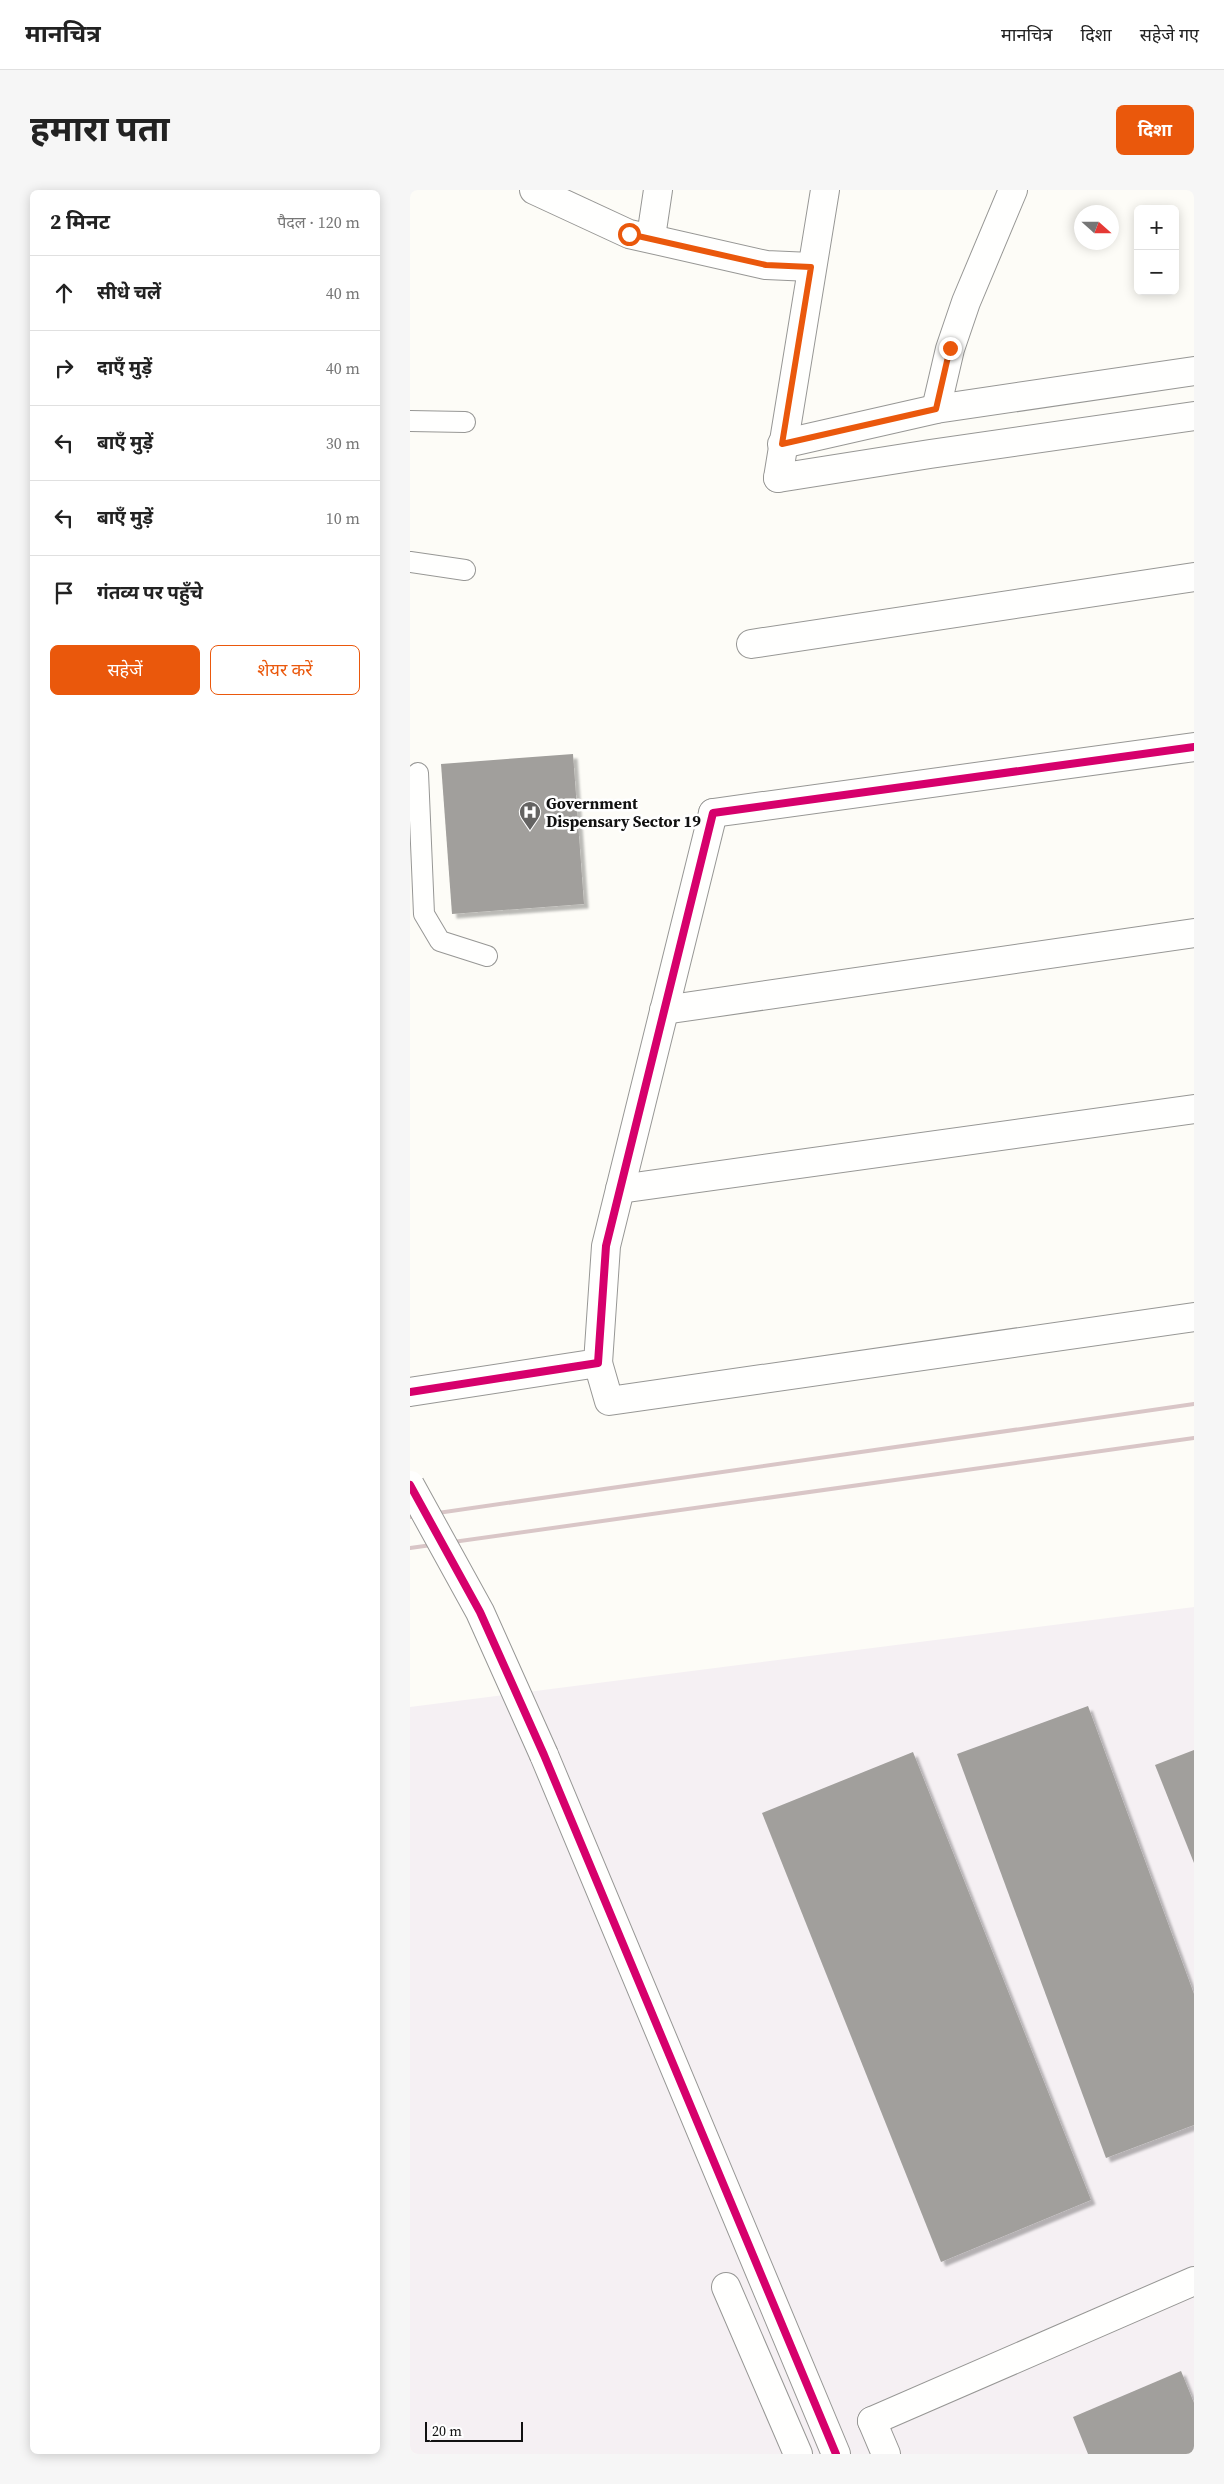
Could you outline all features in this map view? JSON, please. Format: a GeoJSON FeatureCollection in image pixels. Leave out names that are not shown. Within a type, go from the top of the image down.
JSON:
{"type":"FeatureCollection","features":[{"type":"Feature","properties":{"kind":"street"},"geometry":{"type":"LineString","coordinates":[[534,190],[629,234],[651,237],[704,252],[766,265],[811,267]]}},
{"type":"Feature","properties":{"kind":"street"},"geometry":{"type":"LineString","coordinates":[[651,237],[658,190]]}},
{"type":"Feature","properties":{"kind":"street"},"geometry":{"type":"LineString","coordinates":[[825,190],[782,444],[778,478],[1194,416]]}},
{"type":"Feature","properties":{"kind":"street"},"geometry":{"type":"LineString","coordinates":[[936,409],[950,348],[963,311],[1013,190]]}},
{"type":"Feature","properties":{"kind":"street"},"geometry":{"type":"LineString","coordinates":[[782,444],[936,409],[1194,372]]}},
{"type":"Feature","properties":{"kind":"street"},"geometry":{"type":"LineString","coordinates":[[751,644],[1194,577]]}},
{"type":"Feature","properties":{"kind":"street"},"geometry":{"type":"LineString","coordinates":[[1194,746],[712,813],[606,1246],[598,1363],[609,1401],[1194,1317]]}},
{"type":"Feature","properties":{"kind":"street"},"geometry":{"type":"LineString","coordinates":[[664,1010],[1194,933]]}},
{"type":"Feature","properties":{"kind":"street"},"geometry":{"type":"LineString","coordinates":[[620,1189],[1194,1109]]}},
{"type":"Feature","properties":{"kind":"street"},"geometry":{"type":"LineString","coordinates":[[410,1392],[598,1363]]}},
{"type":"Feature","properties":{"kind":"street"},"geometry":{"type":"LineString","coordinates":[[410,1485],[480,1612],[544,1755],[836,2454]]}},
{"type":"Feature","properties":{"kind":"street"},"geometry":{"type":"LineString","coordinates":[[886,2454],[872,2421],[1194,2281]]}},
{"type":"Feature","properties":{"kind":"street"},"geometry":{"type":"LineString","coordinates":[[726,2287],[798,2454]]}},
{"type":"Feature","properties":{"kind":"lane"},"geometry":{"type":"LineString","coordinates":[[410,421],[465,422]]}},
{"type":"Feature","properties":{"kind":"lane"},"geometry":{"type":"LineString","coordinates":[[410,562],[464,570]]}},
{"type":"Feature","properties":{"kind":"lane"},"geometry":{"type":"LineString","coordinates":[[418,773],[416,871],[424,914],[440,941],[486,956]]}},
{"type":"Feature","properties":{"kind":"shaded area"},"geometry":{"type":"Polygon","coordinates":[[[1194,1607],[1194,2454],[410,2454],[410,1707],[1194,1607]]]}},
{"type":"Feature","properties":{"kind":"building"},"geometry":{"type":"Polygon","coordinates":[[[573,754],[584,904],[452,914],[441,764],[573,754]]]}},
{"type":"Feature","properties":{"kind":"building"},"geometry":{"type":"Polygon","coordinates":[[[1088,1706],[1194,1994],[1194,2125],[1106,2158],[957,1754],[1088,1706]]]}},
{"type":"Feature","properties":{"kind":"building"},"geometry":{"type":"Polygon","coordinates":[[[1194,1750],[1194,1863],[1155,1765],[1194,1750]]]}},
{"type":"Feature","properties":{"kind":"building"},"geometry":{"type":"Polygon","coordinates":[[[913,1752],[1091,2200],[941,2262],[762,1813],[913,1752]]]}},
{"type":"Feature","properties":{"kind":"building"},"geometry":{"type":"Polygon","coordinates":[[[1181,2371],[1194,2403],[1194,2454],[1088,2454],[1073,2417],[1181,2371]]]}},
{"type":"Feature","properties":{"kind":"railway"},"geometry":{"type":"LineString","coordinates":[[410,1517],[1194,1404]]}},
{"type":"Feature","properties":{"kind":"railway"},"geometry":{"type":"LineString","coordinates":[[410,1548],[1194,1438]]}},
{"type":"Feature","properties":{"kind":"cycle path"},"geometry":{"type":"LineString","coordinates":[[410,1392],[598,1363],[606,1246],[713,813],[1194,747]]}},
{"type":"Feature","properties":{"kind":"cycle path"},"geometry":{"type":"LineString","coordinates":[[410,1485],[480,1612],[544,1755],[836,2454]]}},
{"type":"Feature","properties":{"kind":"place","name":"Government Dispensary Sector 19"},"geometry":{"type":"Point","coordinates":[530,831]}},
{"type":"Feature","properties":{"kind":"route"},"geometry":{"type":"LineString","coordinates":[[629,234],[651,237],[704,252],[766,265],[811,267],[782,444],[936,409],[950,348]]}}]}
